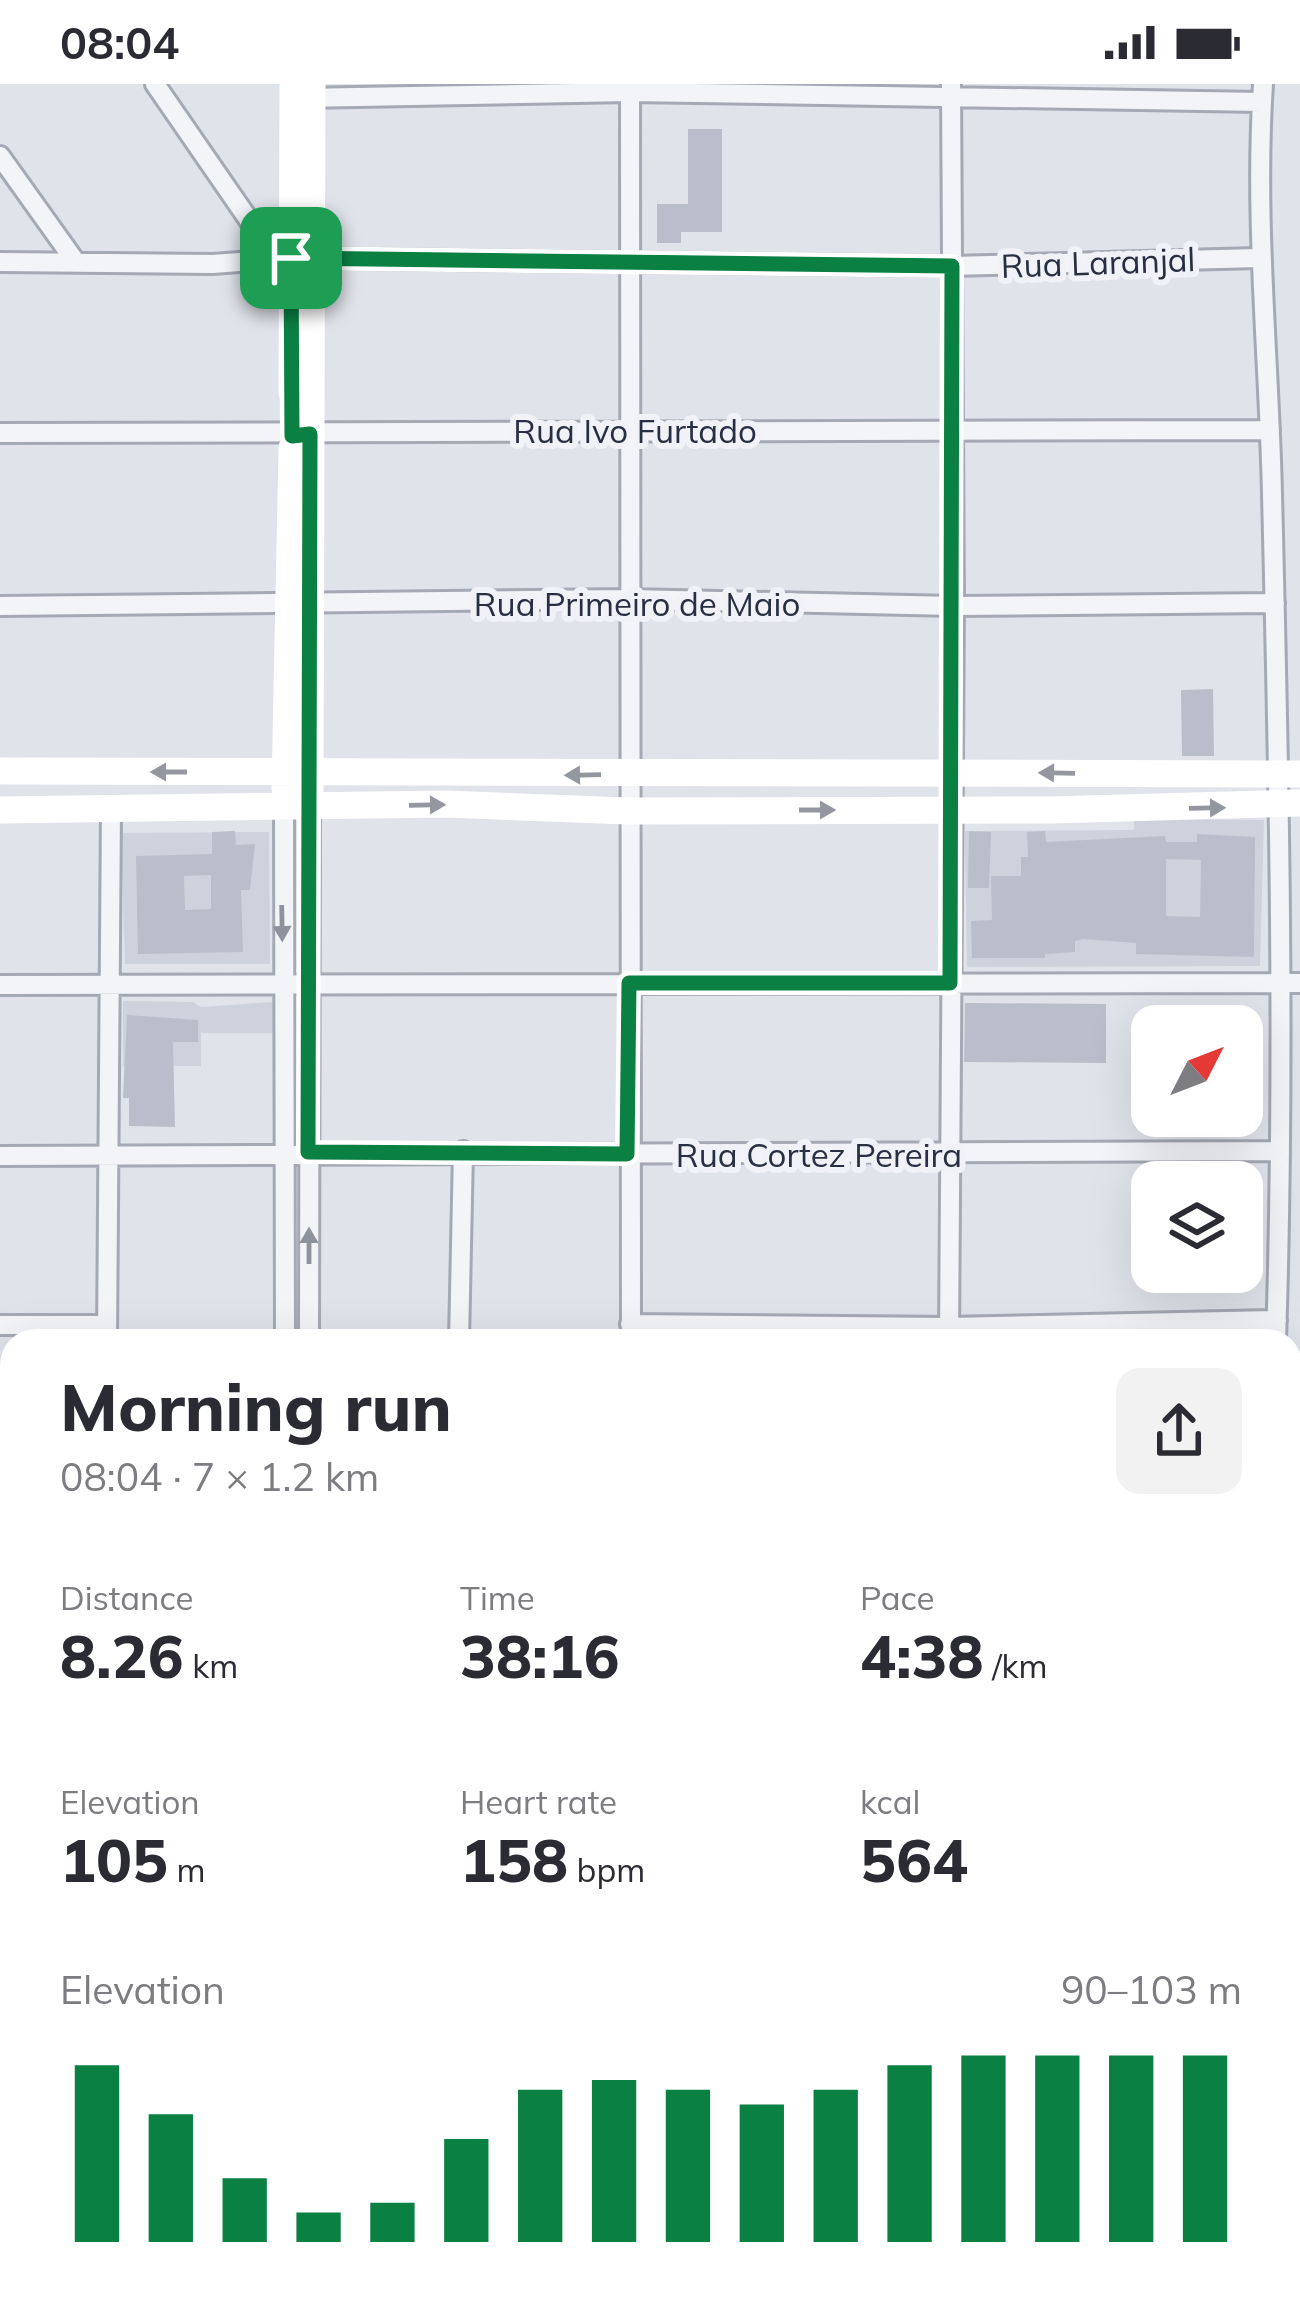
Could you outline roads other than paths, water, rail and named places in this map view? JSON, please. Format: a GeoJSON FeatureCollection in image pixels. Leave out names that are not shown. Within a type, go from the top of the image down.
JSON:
{"type":"FeatureCollection","features":[{"type":"Feature","properties":{"kind":"main road"},"geometry":{"type":"LineString","coordinates":[[297,807],[301,435],[293,258],[303,91]]}},
{"type":"Feature","properties":{"kind":"main road"},"geometry":{"type":"LineString","coordinates":[[0,771],[1289,775]]}},
{"type":"Feature","properties":{"kind":"main road"},"geometry":{"type":"LineString","coordinates":[[0,810],[949,810],[1290,805]]}},
{"type":"Feature","properties":{"kind":"street"},"geometry":{"type":"LineString","coordinates":[[154,84],[293,258]]}},
{"type":"Feature","properties":{"kind":"street"},"geometry":{"type":"LineString","coordinates":[[630,88],[626,431],[630,1329]]}},
{"type":"Feature","properties":{"kind":"street"},"geometry":{"type":"LineString","coordinates":[[303,91],[630,88],[1262,93],[1259,257],[1274,603],[1290,805],[1279,982],[1277,1329]]}},
{"type":"Feature","properties":{"kind":"street"},"geometry":{"type":"LineString","coordinates":[[949,1329],[949,810],[954,606],[951,89]]}},
{"type":"Feature","properties":{"kind":"street"},"geometry":{"type":"LineString","coordinates":[[0,156],[75,261]]}},
{"type":"Feature","properties":{"kind":"street","name":"Rua Laranjal"},"geometry":{"type":"LineString","coordinates":[[0,262],[213,264],[293,258],[952,266],[1259,257]]}},
{"type":"Feature","properties":{"kind":"street","name":"Rua Ivo Furtado"},"geometry":{"type":"LineString","coordinates":[[0,433],[1270,430]]}},
{"type":"Feature","properties":{"kind":"street","name":"Rua Primeiro de Maio"},"geometry":{"type":"LineString","coordinates":[[0,606],[629,599],[954,606],[1274,603]]}},
{"type":"Feature","properties":{"kind":"street"},"geometry":{"type":"LineString","coordinates":[[285,1329],[284,981],[297,807]]}},
{"type":"Feature","properties":{"kind":"street"},"geometry":{"type":"LineString","coordinates":[[297,807],[308,982],[309,1329]]}},
{"type":"Feature","properties":{"kind":"street"},"geometry":{"type":"LineString","coordinates":[[107,1329],[111,808]]}},
{"type":"Feature","properties":{"kind":"street"},"geometry":{"type":"LineString","coordinates":[[0,985],[1300,983]]}},
{"type":"Feature","properties":{"kind":"street","name":"Rua Cortez Pereira"},"geometry":{"type":"LineString","coordinates":[[0,1156],[1278,1150]]}},
{"type":"Feature","properties":{"kind":"street"},"geometry":{"type":"LineString","coordinates":[[459,1329],[463,1151]]}},
{"type":"Feature","properties":{"kind":"street"},"geometry":{"type":"LineString","coordinates":[[1066,1329],[1277,1320]]}},
{"type":"Feature","properties":{"kind":"street"},"geometry":{"type":"LineString","coordinates":[[0,1325],[54,1329]]}}]}
